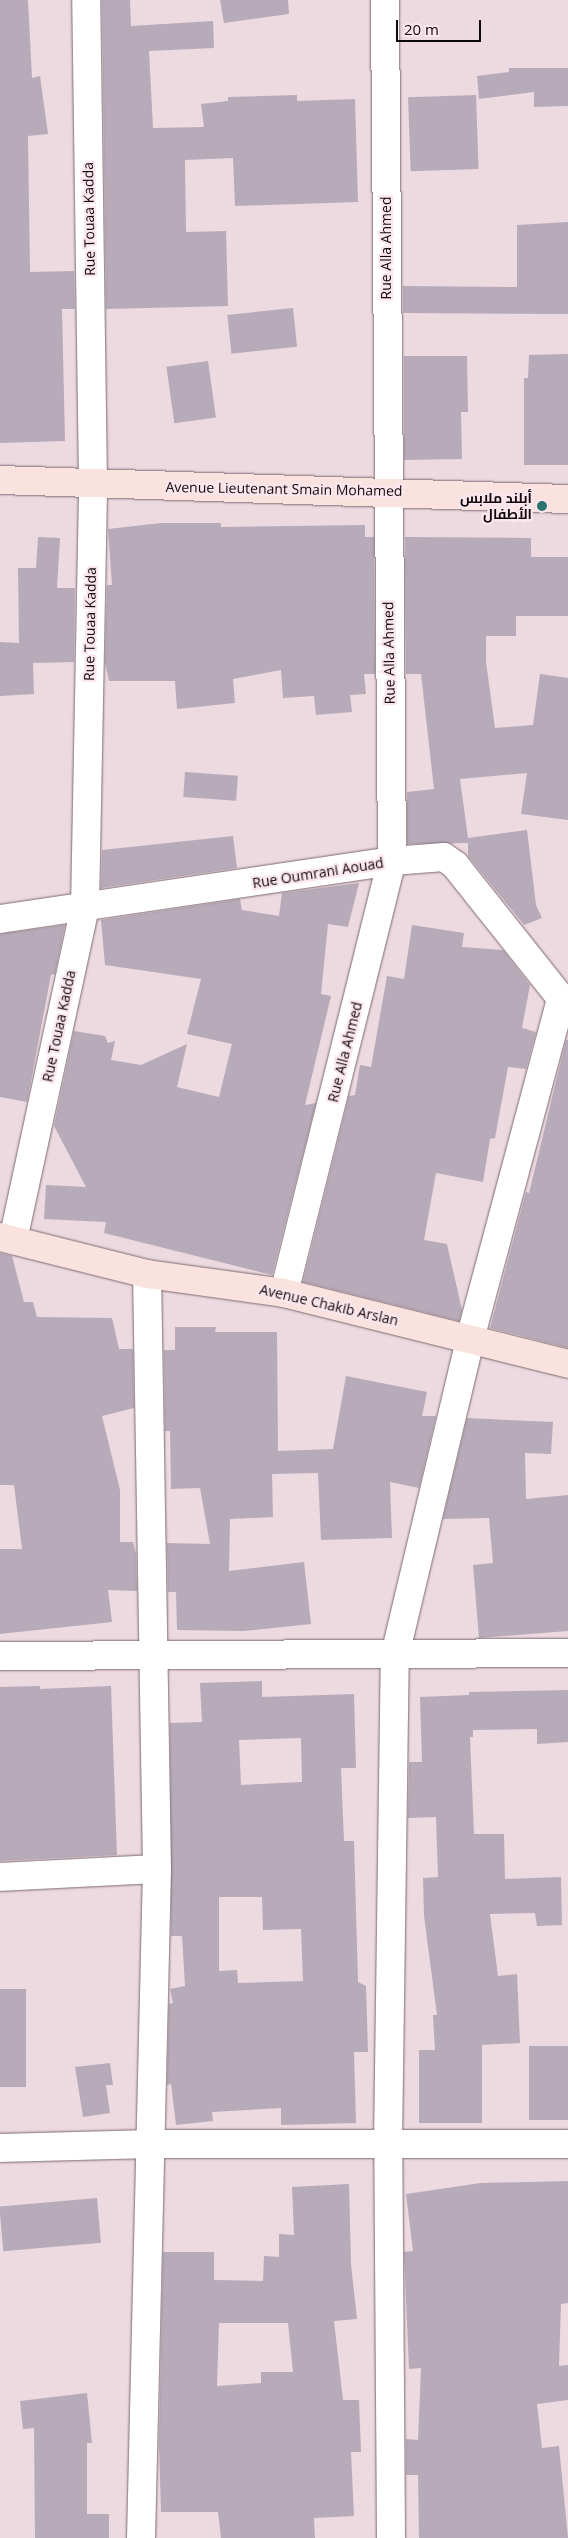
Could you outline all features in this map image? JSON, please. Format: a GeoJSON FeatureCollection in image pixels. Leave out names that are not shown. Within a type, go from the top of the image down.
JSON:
{"type":"FeatureCollection","features":[{"type":"Feature","properties":{"kind":"main road","name":"Avenue Lieutenant Smain Mohamed"},"geometry":{"type":"LineString","coordinates":[[0,480],[568,498]]}},
{"type":"Feature","properties":{"kind":"main road","name":"Avenue Chakib Arslan"},"geometry":{"type":"LineString","coordinates":[[6,1239],[147,1274],[284,1292],[568,1364]]}},
{"type":"Feature","properties":{"kind":"street","name":"Rue Touaa Kadda"},"geometry":{"type":"LineString","coordinates":[[6,1239],[85,908],[93,484],[86,0]]}},
{"type":"Feature","properties":{"kind":"street","name":"Rue Alla Ahmed"},"geometry":{"type":"LineString","coordinates":[[284,1292],[392,861],[387,491],[385,0]]}},
{"type":"Feature","properties":{"kind":"street","name":"Rue Oumrani Aouad"},"geometry":{"type":"LineString","coordinates":[[0,919],[85,908],[392,861],[444,857],[455,865],[564,1003]]}},
{"type":"Feature","properties":{"kind":"street"},"geometry":{"type":"LineString","coordinates":[[391,2538],[388,2143],[395,1655],[470,1339],[564,1003]]}},
{"type":"Feature","properties":{"kind":"street"},"geometry":{"type":"LineString","coordinates":[[140,2538],[152,2144],[156,1869],[151,1655],[147,1274]]}},
{"type":"Feature","properties":{"kind":"street"},"geometry":{"type":"LineString","coordinates":[[0,1656],[568,1653]]}},
{"type":"Feature","properties":{"kind":"street"},"geometry":{"type":"LineString","coordinates":[[0,1877],[156,1869]]}},
{"type":"Feature","properties":{"kind":"street"},"geometry":{"type":"LineString","coordinates":[[0,2148],[152,2144],[568,2144]]}},
{"type":"Feature","properties":{"kind":"building"},"geometry":{"type":"Polygon","coordinates":[[[0,0],[28,0],[32,78],[40,76],[48,134],[28,136],[30,272],[74,271],[75,309],[62,309],[65,441],[0,443],[0,0]]]}},
{"type":"Feature","properties":{"kind":"building"},"geometry":{"type":"Polygon","coordinates":[[[102,0],[130,0],[131,26],[213,21],[214,48],[149,51],[153,128],[204,127],[201,104],[228,101],[228,97],[297,95],[297,101],[355,99],[358,202],[235,206],[233,158],[185,160],[186,232],[226,231],[228,306],[106,309],[102,0]]]}},
{"type":"Feature","properties":{"kind":"building"},"geometry":{"type":"Polygon","coordinates":[[[220,0],[288,0],[289,14],[224,23],[220,0]]]}},
{"type":"Feature","properties":{"kind":"building"},"geometry":{"type":"Polygon","coordinates":[[[509,68],[568,68],[568,106],[534,107],[534,92],[479,99],[477,76],[509,72],[509,68]]]}},
{"type":"Feature","properties":{"kind":"building"},"geometry":{"type":"Polygon","coordinates":[[[476,95],[479,169],[411,171],[408,97],[476,95]]]}},
{"type":"Feature","properties":{"kind":"building"},"geometry":{"type":"Polygon","coordinates":[[[568,222],[568,314],[403,313],[403,286],[517,287],[517,225],[568,222]]]}},
{"type":"Feature","properties":{"kind":"building"},"geometry":{"type":"Polygon","coordinates":[[[293,308],[297,347],[231,354],[227,315],[293,308]]]}},
{"type":"Feature","properties":{"kind":"building"},"geometry":{"type":"Polygon","coordinates":[[[568,354],[568,465],[524,465],[524,378],[528,378],[529,355],[568,354]]]}},
{"type":"Feature","properties":{"kind":"building"},"geometry":{"type":"Polygon","coordinates":[[[404,356],[467,356],[468,412],[461,412],[462,459],[404,460],[404,356]]]}},
{"type":"Feature","properties":{"kind":"building"},"geometry":{"type":"Polygon","coordinates":[[[208,361],[216,417],[174,423],[166,367],[208,361]]]}},
{"type":"Feature","properties":{"kind":"building"},"geometry":{"type":"Polygon","coordinates":[[[161,523],[221,523],[221,527],[365,525],[365,537],[374,537],[375,674],[364,674],[366,694],[350,695],[352,712],[316,715],[314,696],[283,698],[281,670],[233,679],[235,703],[177,709],[175,681],[109,681],[105,662],[107,585],[112,585],[108,529],[161,523]]]}},
{"type":"Feature","properties":{"kind":"building"},"geometry":{"type":"Polygon","coordinates":[[[38,537],[60,538],[57,588],[75,588],[74,662],[33,663],[34,694],[0,696],[0,642],[19,643],[18,568],[36,568],[38,537]]]}},
{"type":"Feature","properties":{"kind":"building"},"geometry":{"type":"Polygon","coordinates":[[[405,537],[531,538],[531,557],[568,557],[568,616],[516,616],[516,636],[486,636],[486,662],[495,728],[533,725],[540,674],[568,678],[568,820],[521,814],[527,773],[460,779],[468,838],[527,830],[536,905],[542,918],[524,925],[468,856],[468,843],[407,844],[407,792],[434,789],[421,674],[406,674],[405,537]]]}},
{"type":"Feature","properties":{"kind":"building"},"geometry":{"type":"Polygon","coordinates":[[[185,772],[238,776],[236,801],[183,797],[185,772]]]}},
{"type":"Feature","properties":{"kind":"building"},"geometry":{"type":"Polygon","coordinates":[[[233,836],[237,868],[101,888],[102,850],[233,836]]]}},
{"type":"Feature","properties":{"kind":"building"},"geometry":{"type":"Polygon","coordinates":[[[359,883],[348,927],[328,924],[321,994],[331,996],[305,1105],[316,1103],[272,1275],[104,1233],[106,1222],[44,1219],[46,1185],[86,1187],[54,1126],[74,1031],[105,1036],[108,1043],[115,1041],[111,1060],[141,1065],[187,1044],[177,1087],[219,1097],[232,1044],[187,1034],[201,979],[105,965],[101,920],[240,899],[242,910],[279,916],[282,893],[359,883]]]}},
{"type":"Feature","properties":{"kind":"building"},"geometry":{"type":"Polygon","coordinates":[[[65,925],[55,974],[51,975],[27,1102],[0,1097],[0,934],[65,925]]]}},
{"type":"Feature","properties":{"kind":"building"},"geometry":{"type":"Polygon","coordinates":[[[412,925],[464,933],[462,947],[503,950],[530,985],[522,1028],[536,1032],[526,1069],[508,1067],[495,1138],[490,1139],[483,1182],[436,1173],[424,1240],[447,1244],[462,1310],[459,1321],[303,1282],[349,1096],[355,1095],[360,1065],[371,1067],[387,976],[404,979],[412,925]]]}},
{"type":"Feature","properties":{"kind":"building"},"geometry":{"type":"Polygon","coordinates":[[[566,1040],[568,1040],[568,1348],[490,1328],[526,1192],[529,1193],[566,1040]]]}},
{"type":"Feature","properties":{"kind":"building"},"geometry":{"type":"Polygon","coordinates":[[[0,1253],[12,1256],[24,1302],[33,1302],[37,1317],[112,1318],[119,1349],[133,1349],[134,1408],[102,1416],[120,1490],[120,1542],[133,1542],[136,1554],[137,1591],[108,1590],[112,1622],[0,1634],[0,1549],[22,1549],[14,1485],[0,1485],[0,1253]]]}},
{"type":"Feature","properties":{"kind":"building"},"geometry":{"type":"Polygon","coordinates":[[[175,1327],[216,1327],[215,1332],[277,1332],[278,1451],[333,1449],[346,1376],[427,1392],[422,1416],[436,1416],[419,1488],[390,1482],[392,1538],[321,1540],[318,1473],[272,1474],[273,1517],[230,1519],[229,1571],[304,1562],[311,1624],[244,1631],[177,1630],[176,1592],[168,1592],[167,1543],[210,1544],[200,1488],[171,1489],[170,1431],[165,1431],[164,1350],[175,1350],[175,1327]]]}},
{"type":"Feature","properties":{"kind":"building"},"geometry":{"type":"Polygon","coordinates":[[[467,1418],[553,1422],[551,1454],[525,1453],[526,1499],[568,1495],[568,1631],[479,1638],[473,1565],[493,1563],[489,1518],[443,1519],[467,1418]]]}},
{"type":"Feature","properties":{"kind":"building"},"geometry":{"type":"Polygon","coordinates":[[[262,1681],[262,1697],[354,1694],[356,1768],[341,1768],[344,1841],[354,1841],[358,1982],[366,1986],[368,2052],[354,2052],[356,2123],[281,2125],[281,2108],[212,2112],[213,2121],[176,2125],[171,2084],[167,2085],[169,2004],[173,2003],[170,1989],[185,1986],[182,1936],[171,1936],[170,1723],[202,1722],[200,1683],[262,1681]],[[301,1738],[239,1740],[241,1785],[302,1782],[301,1738]],[[219,1897],[219,1971],[237,1970],[238,1983],[303,1981],[301,1929],[263,1930],[262,1897],[219,1897]]]}},
{"type":"Feature","properties":{"kind":"building"},"geometry":{"type":"Polygon","coordinates":[[[40,1686],[40,1689],[111,1686],[117,1855],[0,1861],[0,1687],[40,1686]]]}},
{"type":"Feature","properties":{"kind":"building"},"geometry":{"type":"Polygon","coordinates":[[[568,1690],[568,1742],[537,1744],[537,1729],[473,1730],[473,1737],[470,1737],[474,1834],[504,1834],[505,1879],[561,1877],[562,1925],[537,1926],[535,1913],[490,1914],[498,1976],[517,1974],[520,2043],[482,2045],[482,2123],[419,2123],[419,2050],[435,2050],[433,2015],[437,2015],[424,1916],[423,1878],[438,1877],[436,1817],[408,1818],[409,1762],[422,1762],[420,1697],[469,1695],[469,1692],[568,1690]]]}},
{"type":"Feature","properties":{"kind":"building"},"geometry":{"type":"Polygon","coordinates":[[[0,1989],[26,1989],[26,2087],[0,2087],[0,1989]]]}},
{"type":"Feature","properties":{"kind":"building"},"geometry":{"type":"Polygon","coordinates":[[[529,2046],[568,2046],[568,2120],[529,2120],[529,2046]]]}},
{"type":"Feature","properties":{"kind":"building"},"geometry":{"type":"Polygon","coordinates":[[[110,2063],[113,2085],[106,2085],[110,2113],[83,2117],[75,2067],[110,2063]]]}},
{"type":"Feature","properties":{"kind":"building"},"geometry":{"type":"Polygon","coordinates":[[[568,2181],[568,2303],[561,2304],[559,2366],[568,2365],[568,2400],[537,2404],[542,2448],[559,2446],[568,2538],[419,2538],[418,2475],[406,2475],[406,2439],[418,2440],[421,2368],[409,2369],[404,2252],[413,2251],[406,2194],[481,2183],[568,2181]]]}},
{"type":"Feature","properties":{"kind":"building"},"geometry":{"type":"Polygon","coordinates":[[[349,2184],[351,2264],[357,2319],[334,2321],[343,2400],[359,2400],[361,2452],[351,2452],[354,2516],[314,2518],[315,2538],[221,2538],[218,2512],[161,2512],[159,2445],[163,2252],[214,2252],[214,2280],[263,2281],[264,2256],[279,2257],[279,2234],[294,2235],[292,2187],[349,2184]],[[219,2323],[217,2386],[261,2383],[261,2372],[293,2372],[288,2323],[219,2323]]]}},
{"type":"Feature","properties":{"kind":"building"},"geometry":{"type":"Polygon","coordinates":[[[97,2198],[101,2243],[3,2251],[0,2206],[97,2198]]]}},
{"type":"Feature","properties":{"kind":"building"},"geometry":{"type":"Polygon","coordinates":[[[87,2393],[92,2443],[87,2443],[87,2514],[109,2514],[109,2538],[35,2538],[34,2428],[23,2429],[20,2401],[87,2393]]]}},
{"type":"Feature","properties":{"kind":"place","name":"أبلند ملابس اﻷطفال"},"geometry":{"type":"Point","coordinates":[542,506]}}]}
